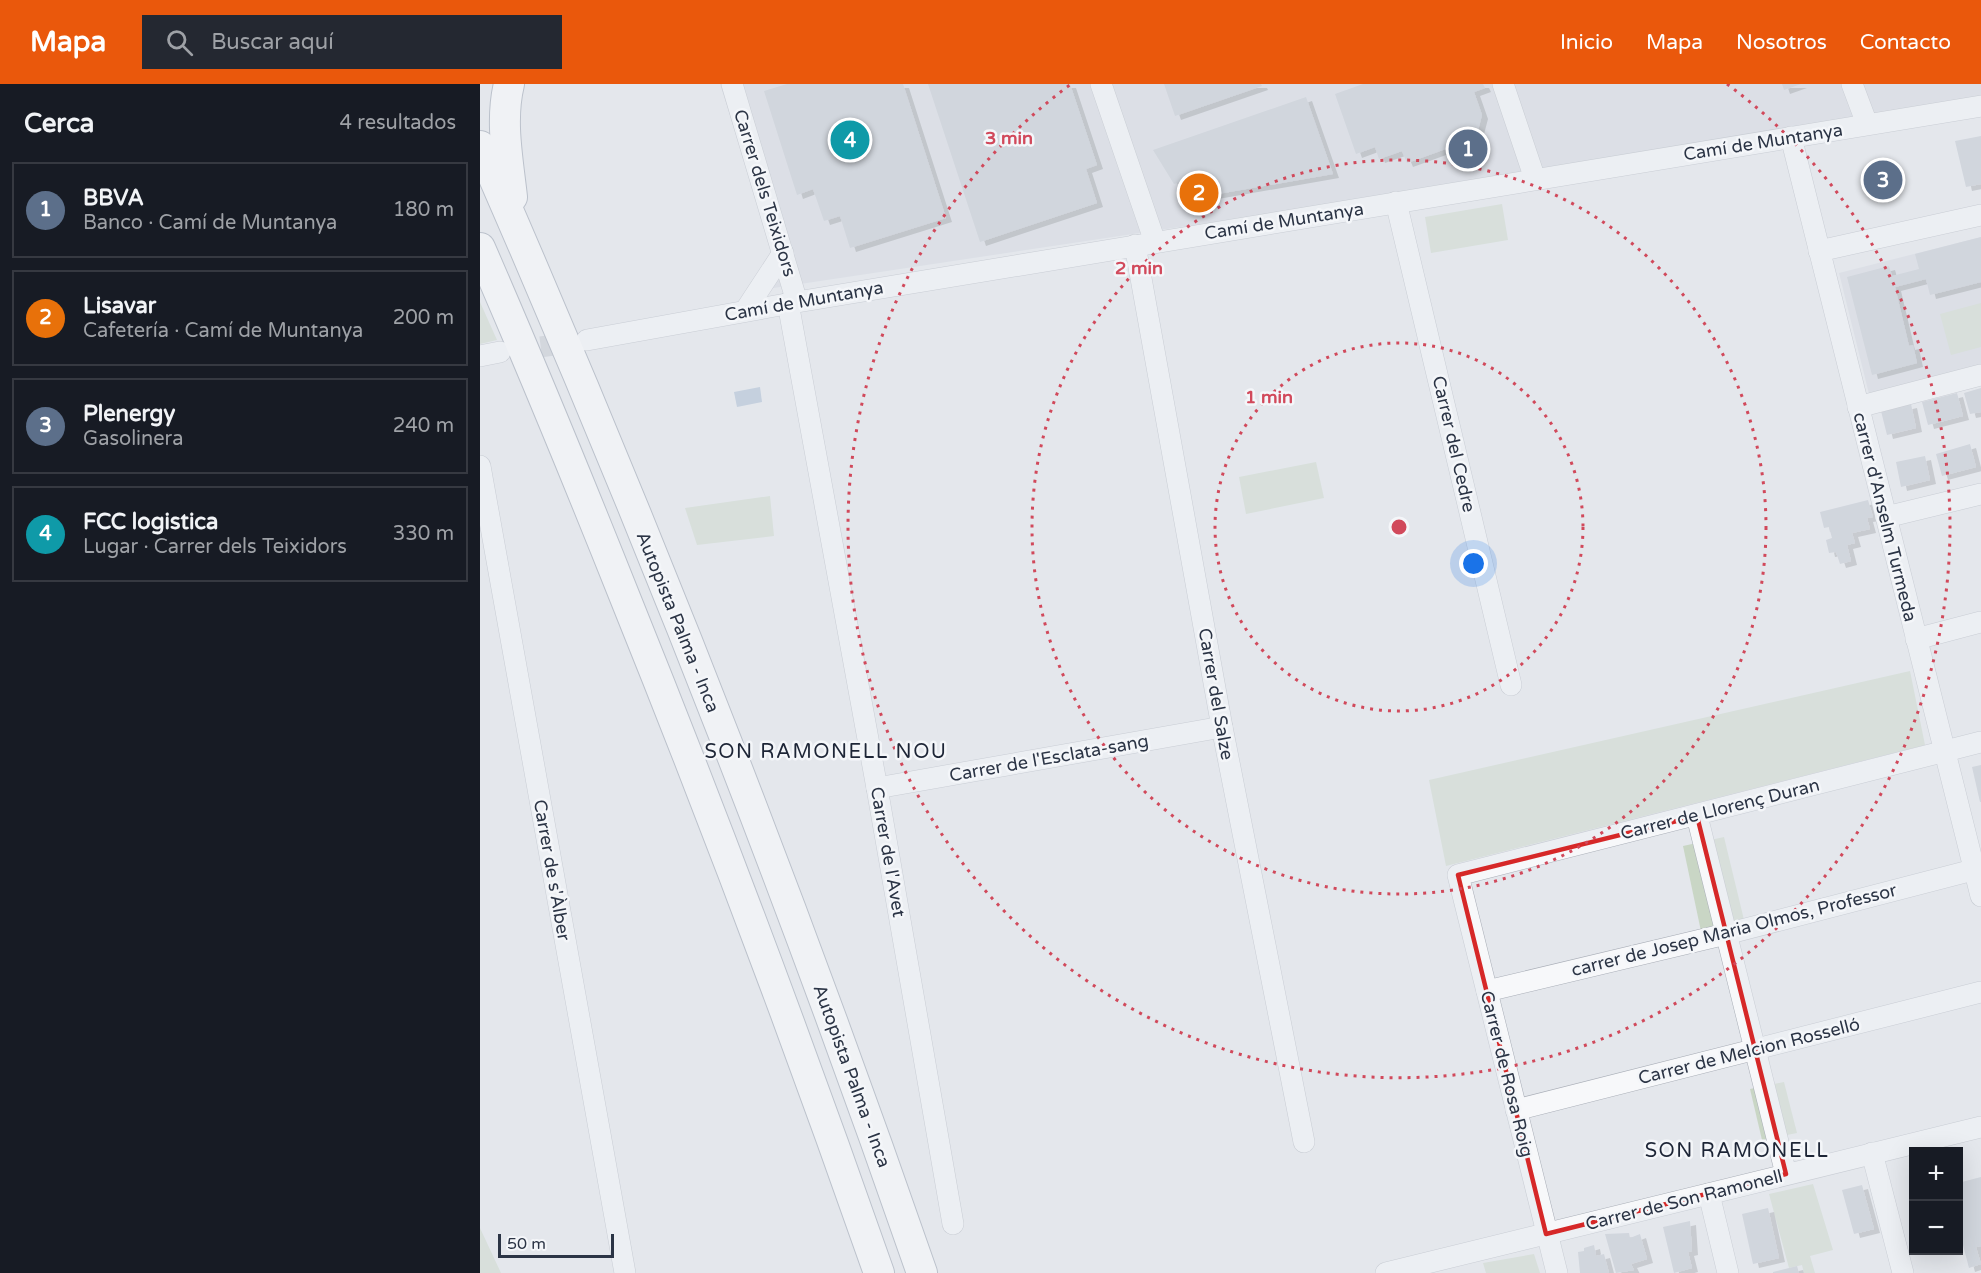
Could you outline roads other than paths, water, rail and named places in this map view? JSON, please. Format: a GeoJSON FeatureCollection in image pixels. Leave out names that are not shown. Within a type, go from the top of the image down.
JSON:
{"type":"FeatureCollection","features":[{"type":"Feature","properties":{"kind":"highway"},"geometry":{"type":"LineString","coordinates":[[509,84],[506,96],[505,134],[515,227]]}},
{"type":"Feature","properties":{"kind":"highway","name":"Autopista Palma - Inca"},"geometry":{"type":"LineString","coordinates":[[480,146],[589,399],[733,760],[817,979],[922,1273]]}},
{"type":"Feature","properties":{"kind":"highway"},"geometry":{"type":"LineString","coordinates":[[480,248],[590,510],[714,821],[818,1100],[879,1273]]}},
{"type":"Feature","properties":{"kind":"street","name":"Carrer dels Teixidors"},"geometry":{"type":"LineString","coordinates":[[732,84],[783,253],[793,302]]}},
{"type":"Feature","properties":{"kind":"street","name":"Carrer del Salze"},"geometry":{"type":"LineString","coordinates":[[1101,84],[1145,244],[1222,728],[1304,1142]]}},
{"type":"Feature","properties":{"kind":"street"},"geometry":{"type":"LineString","coordinates":[[1503,84],[1535,179]]}},
{"type":"Feature","properties":{"kind":"street"},"geometry":{"type":"LineString","coordinates":[[1852,84],[1867,124]]}},
{"type":"Feature","properties":{"kind":"street","name":"Camí de Muntanya"},"geometry":{"type":"LineString","coordinates":[[587,340],[793,302],[1981,106]]}},
{"type":"Feature","properties":{"kind":"street","name":"carrer d'Anselm Turmeda"},"geometry":{"type":"LineString","coordinates":[[1791,137],[1916,639],[1978,869],[1981,896]]}},
{"type":"Feature","properties":{"kind":"street","name":"Carrer del Cedre"},"geometry":{"type":"LineString","coordinates":[[1396,202],[1511,685]]}},
{"type":"Feature","properties":{"kind":"street"},"geometry":{"type":"LineString","coordinates":[[1819,251],[1981,215]]}},
{"type":"Feature","properties":{"kind":"street"},"geometry":{"type":"LineString","coordinates":[[745,311],[783,253]]}},
{"type":"Feature","properties":{"kind":"street","name":"Carrer de l'Avet"},"geometry":{"type":"LineString","coordinates":[[793,302],[953,1224]]}},
{"type":"Feature","properties":{"kind":"street"},"geometry":{"type":"LineString","coordinates":[[1858,407],[1981,375]]}},
{"type":"Feature","properties":{"kind":"street","name":"Carrer de s'Àlber"},"geometry":{"type":"LineString","coordinates":[[480,466],[625,1273]]}},
{"type":"Feature","properties":{"kind":"street"},"geometry":{"type":"LineString","coordinates":[[1886,517],[1981,494]]}},
{"type":"Feature","properties":{"kind":"street"},"geometry":{"type":"LineString","coordinates":[[1916,639],[1981,622]]}},
{"type":"Feature","properties":{"kind":"street","name":"Carrer de l'Esclata-sang"},"geometry":{"type":"LineString","coordinates":[[877,788],[1222,728]]}},
{"type":"Feature","properties":{"kind":"street","name":"Carrer de Llorenç Duran"},"geometry":{"type":"LineString","coordinates":[[1458,875],[1981,742]]}},
{"type":"Feature","properties":{"kind":"street"},"geometry":{"type":"LineString","coordinates":[[1697,816],[1786,1174]]}},
{"type":"Feature","properties":{"kind":"street","name":"carrer de Josep Maria Olmos, Professor"},"geometry":{"type":"LineString","coordinates":[[1486,991],[1726,934],[1978,869]]}},
{"type":"Feature","properties":{"kind":"street","name":"Carrer de Rosa Roig"},"geometry":{"type":"LineString","coordinates":[[1458,875],[1557,1273]]}},
{"type":"Feature","properties":{"kind":"street","name":"Carrer de Melcion Rosselló"},"geometry":{"type":"LineString","coordinates":[[1516,1110],[1981,992]]}},
{"type":"Feature","properties":{"kind":"street","name":"Carrer de Son Ramonell"},"geometry":{"type":"LineString","coordinates":[[1388,1273],[1981,1126]]}},
{"type":"Feature","properties":{"kind":"street"},"geometry":{"type":"LineString","coordinates":[[1872,1153],[1903,1273]]}},
{"type":"Feature","properties":{"kind":"street"},"geometry":{"type":"LineString","coordinates":[[1709,1194],[1728,1273]]}},
{"type":"Feature","properties":{"kind":"water"},"geometry":{"type":"Polygon","coordinates":[[[760,387],[762,402],[737,407],[734,392],[760,387]]]}},
{"type":"Feature","properties":{"kind":"tunnel"},"geometry":{"type":"LineString","coordinates":[[510,351],[577,342]]}},
{"type":"Feature","properties":{"kind":"place","name":"FCC logistica"},"geometry":{"type":"Point","coordinates":[850,140]}},
{"type":"Feature","properties":{"kind":"place","name":"BBVA"},"geometry":{"type":"Point","coordinates":[1468,149]}},
{"type":"Feature","properties":{"kind":"place","name":"Plenergy"},"geometry":{"type":"Point","coordinates":[1883,180]}},
{"type":"Feature","properties":{"kind":"place","name":"Lisavar"},"geometry":{"type":"Point","coordinates":[1199,193]}},
{"type":"Feature","properties":{"kind":"district","name":"SON RAMONELL NOU"},"geometry":{"type":"Point","coordinates":[826,751]}},
{"type":"Feature","properties":{"kind":"district","name":"SON RAMONELL"},"geometry":{"type":"Point","coordinates":[1737,1150]}}]}
